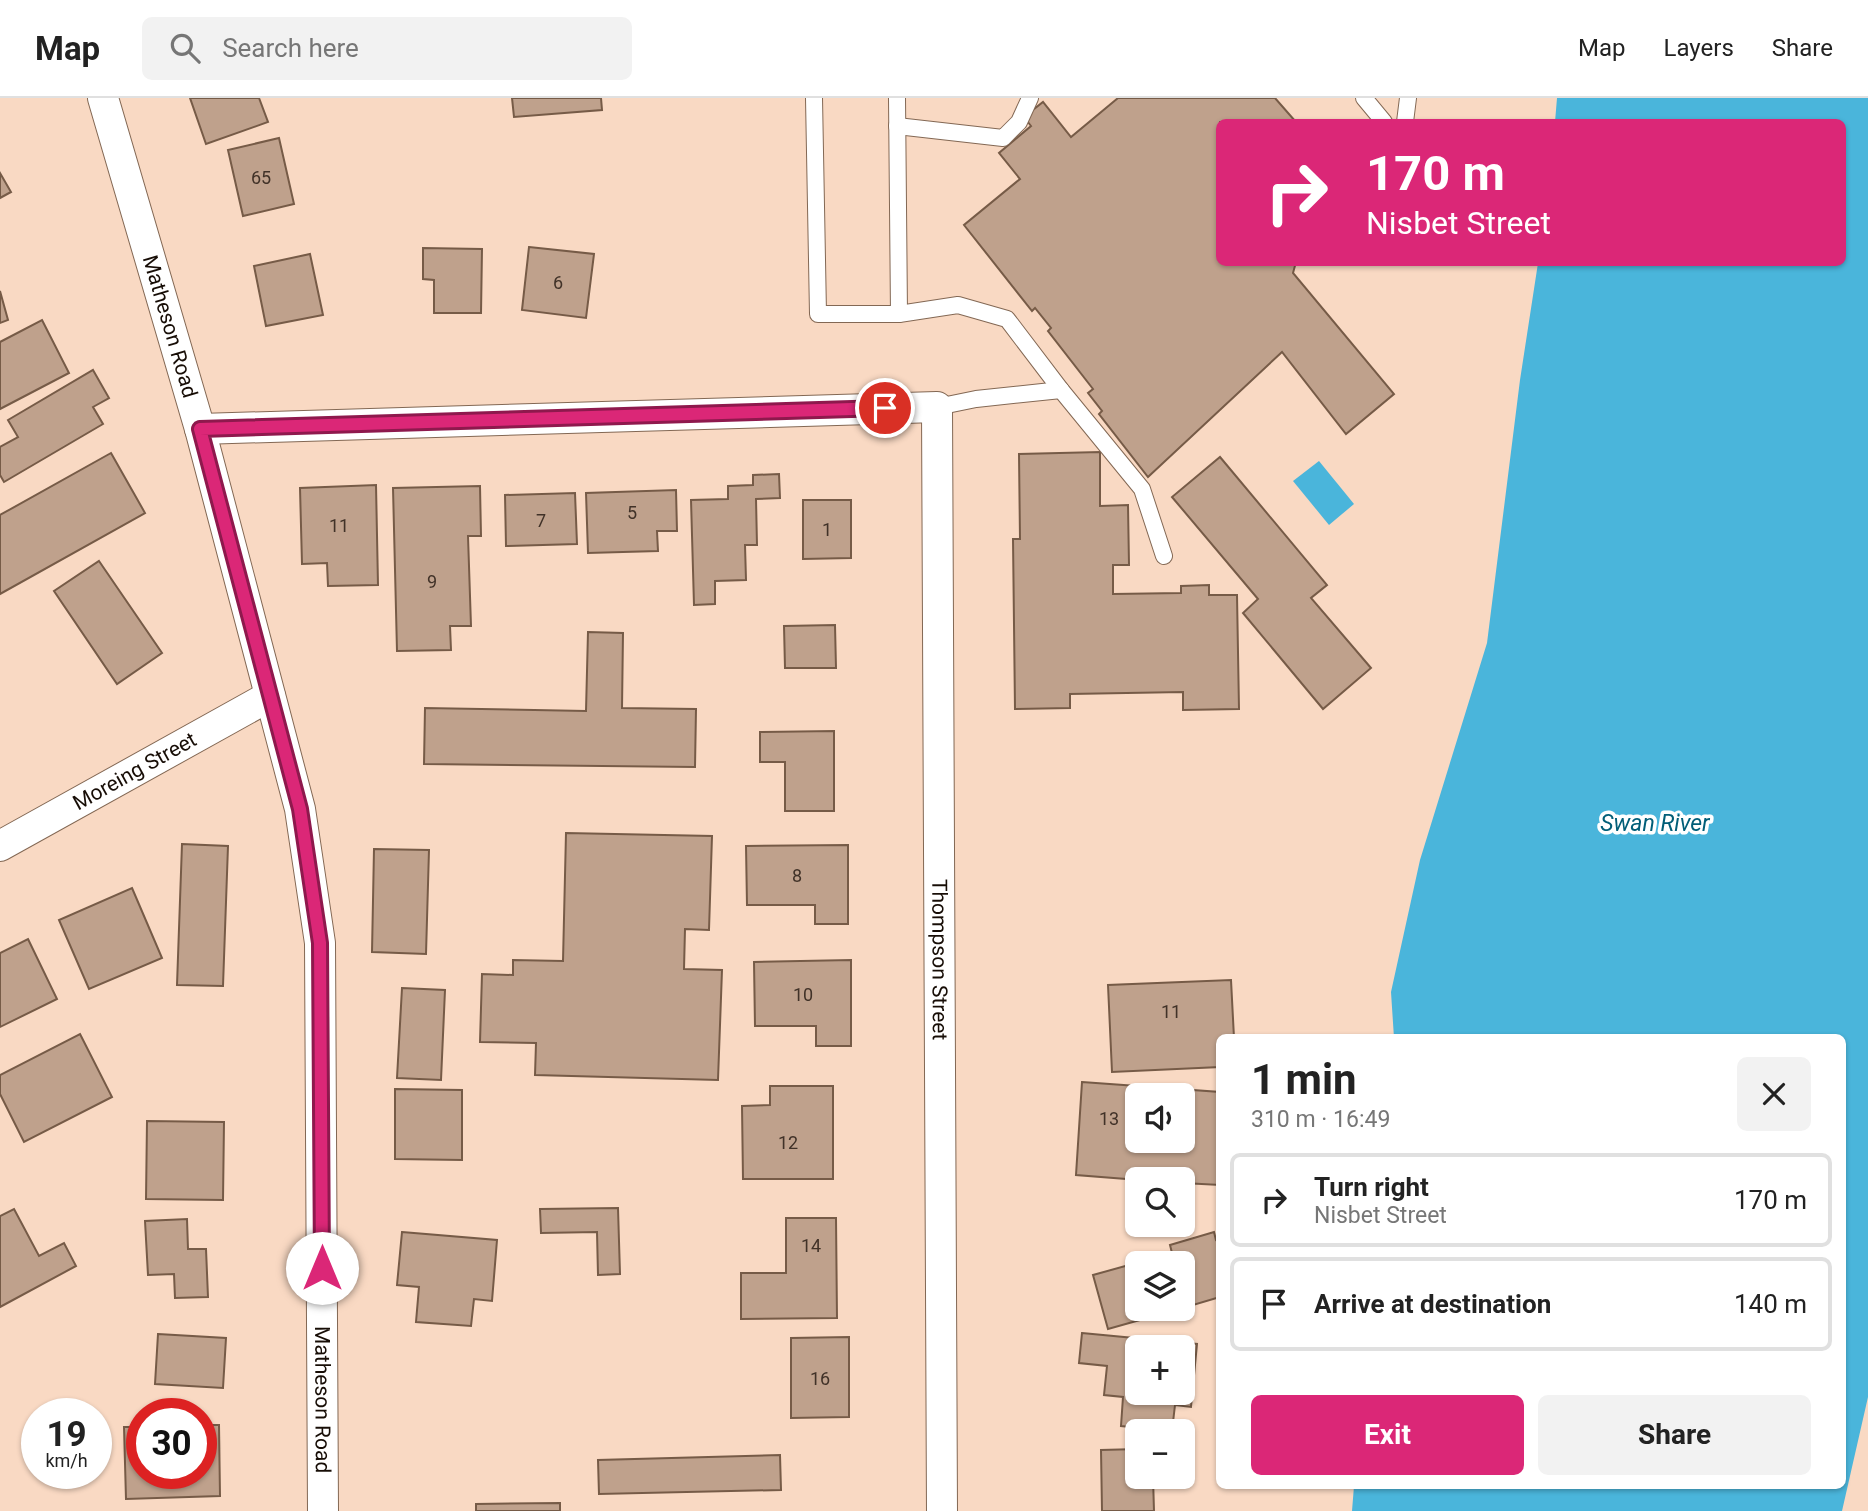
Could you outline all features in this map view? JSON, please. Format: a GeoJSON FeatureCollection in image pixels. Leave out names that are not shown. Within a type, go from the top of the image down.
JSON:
{"type":"FeatureCollection","features":[{"type":"Feature","properties":{"kind":"street","name":"Matheson Road"},"geometry":{"type":"LineString","coordinates":[[103,98],[200,429],[300,809],[320,943],[323,1511]]}},
{"type":"Feature","properties":{"kind":"street"},"geometry":{"type":"LineString","coordinates":[[200,429],[937,407]]}},
{"type":"Feature","properties":{"kind":"street","name":"Thompson Street"},"geometry":{"type":"LineString","coordinates":[[937,407],[942,1511]]}},
{"type":"Feature","properties":{"kind":"street","name":"Moreing Street"},"geometry":{"type":"LineString","coordinates":[[0,846],[270,696]]}},
{"type":"Feature","properties":{"kind":"lane"},"geometry":{"type":"LineString","coordinates":[[814,98],[818,314],[899,314],[958,305],[1007,319],[1060,390],[1142,489],[1164,556]]}},
{"type":"Feature","properties":{"kind":"lane"},"geometry":{"type":"LineString","coordinates":[[897,98],[899,314]]}},
{"type":"Feature","properties":{"kind":"lane"},"geometry":{"type":"LineString","coordinates":[[897,126],[1003,138],[1019,122],[1030,98]]}},
{"type":"Feature","properties":{"kind":"lane"},"geometry":{"type":"LineString","coordinates":[[1364,98],[1382,119]]}},
{"type":"Feature","properties":{"kind":"lane"},"geometry":{"type":"LineString","coordinates":[[1405,119],[1408,98]]}},
{"type":"Feature","properties":{"kind":"lane"},"geometry":{"type":"LineString","coordinates":[[937,407],[975,399],[1060,390]]}},
{"type":"Feature","properties":{"kind":"water","name":"Swan River"},"geometry":{"type":"Polygon","coordinates":[[[1557,98],[1868,98],[1868,1397],[1842,1511],[1352,1511],[1354,1489],[1846,1489],[1846,1034],[1394,1034],[1391,992],[1420,860],[1487,643],[1520,380],[1538,266],[1846,266],[1846,119],[1555,119],[1557,98]]]}},
{"type":"Feature","properties":{"kind":"water"},"geometry":{"type":"Polygon","coordinates":[[[1319,461],[1354,504],[1329,525],[1293,481],[1319,461]]]}},
{"type":"Feature","properties":{"kind":"building"},"geometry":{"type":"Polygon","coordinates":[[[190,98],[259,98],[268,122],[206,144],[190,98]]]}},
{"type":"Feature","properties":{"kind":"building"},"geometry":{"type":"Polygon","coordinates":[[[512,98],[601,98],[602,110],[514,117],[512,98]]]}},
{"type":"Feature","properties":{"kind":"building"},"geometry":{"type":"Polygon","coordinates":[[[1118,98],[1275,98],[1293,119],[1216,119],[1216,266],[1295,266],[1293,273],[1394,394],[1346,434],[1282,352],[1148,477],[1099,414],[1102,411],[1088,393],[1093,389],[1048,331],[1051,328],[1035,308],[1032,311],[964,225],[1020,179],[999,153],[1031,126],[1024,117],[1043,102],[1071,137],[1118,98]]]}},
{"type":"Feature","properties":{"kind":"building"},"geometry":{"type":"Polygon","coordinates":[[[279,138],[294,204],[243,216],[228,150],[279,138]]]}},
{"type":"Feature","properties":{"kind":"building"},"geometry":{"type":"Polygon","coordinates":[[[0,173],[11,192],[0,198],[0,173]]]}},
{"type":"Feature","properties":{"kind":"building"},"geometry":{"type":"Polygon","coordinates":[[[529,247],[594,254],[586,318],[522,310],[529,247]]]}},
{"type":"Feature","properties":{"kind":"building"},"geometry":{"type":"Polygon","coordinates":[[[423,248],[482,249],[481,313],[434,313],[434,280],[423,279],[423,248]]]}},
{"type":"Feature","properties":{"kind":"building"},"geometry":{"type":"Polygon","coordinates":[[[310,254],[323,315],[266,326],[254,266],[310,254]]]}},
{"type":"Feature","properties":{"kind":"building"},"geometry":{"type":"Polygon","coordinates":[[[0,291],[8,320],[0,323],[0,291]]]}},
{"type":"Feature","properties":{"kind":"building"},"geometry":{"type":"Polygon","coordinates":[[[42,320],[69,373],[0,409],[0,342],[42,320]]]}},
{"type":"Feature","properties":{"kind":"building"},"geometry":{"type":"Polygon","coordinates":[[[93,370],[109,398],[93,407],[103,424],[4,482],[0,475],[0,447],[18,437],[8,420],[93,370]]]}},
{"type":"Feature","properties":{"kind":"building"},"geometry":{"type":"Polygon","coordinates":[[[1100,452],[1100,506],[1128,505],[1129,565],[1113,565],[1113,594],[1181,593],[1181,586],[1209,585],[1209,595],[1237,595],[1239,709],[1183,710],[1183,692],[1070,694],[1070,708],[1015,709],[1013,539],[1020,539],[1019,454],[1100,452]]]}},
{"type":"Feature","properties":{"kind":"building"},"geometry":{"type":"Polygon","coordinates":[[[111,453],[145,513],[0,594],[0,515],[111,453]]]}},
{"type":"Feature","properties":{"kind":"building"},"geometry":{"type":"Polygon","coordinates":[[[1220,457],[1327,585],[1311,598],[1371,668],[1323,709],[1243,613],[1258,599],[1172,497],[1220,457]]]}},
{"type":"Feature","properties":{"kind":"building"},"geometry":{"type":"Polygon","coordinates":[[[779,474],[780,498],[756,499],[757,545],[745,545],[746,580],[715,581],[715,604],[694,605],[691,500],[728,499],[728,486],[753,485],[753,475],[779,474]]]}},
{"type":"Feature","properties":{"kind":"building"},"geometry":{"type":"Polygon","coordinates":[[[376,485],[378,585],[328,586],[327,563],[302,564],[300,488],[376,485]]]}},
{"type":"Feature","properties":{"kind":"building"},"geometry":{"type":"Polygon","coordinates":[[[480,486],[481,536],[468,536],[471,626],[450,626],[451,650],[397,651],[393,488],[480,486]]]}},
{"type":"Feature","properties":{"kind":"building"},"geometry":{"type":"Polygon","coordinates":[[[676,490],[677,531],[657,531],[658,551],[588,553],[586,493],[676,490]]]}},
{"type":"Feature","properties":{"kind":"building"},"geometry":{"type":"Polygon","coordinates":[[[575,493],[577,544],[506,546],[505,495],[575,493]]]}},
{"type":"Feature","properties":{"kind":"building"},"geometry":{"type":"Polygon","coordinates":[[[803,500],[851,500],[851,558],[803,559],[803,500]]]}},
{"type":"Feature","properties":{"kind":"building"},"geometry":{"type":"Polygon","coordinates":[[[99,561],[162,653],[117,684],[54,591],[99,561]]]}},
{"type":"Feature","properties":{"kind":"building"},"geometry":{"type":"Polygon","coordinates":[[[835,625],[836,668],[785,668],[784,626],[835,625]]]}},
{"type":"Feature","properties":{"kind":"building"},"geometry":{"type":"Polygon","coordinates":[[[588,632],[623,633],[622,708],[696,709],[695,767],[424,764],[425,708],[586,711],[588,632]]]}},
{"type":"Feature","properties":{"kind":"building"},"geometry":{"type":"Polygon","coordinates":[[[834,731],[834,811],[785,811],[785,762],[760,762],[760,732],[834,731]]]}},
{"type":"Feature","properties":{"kind":"building"},"geometry":{"type":"Polygon","coordinates":[[[566,833],[712,836],[709,930],[685,929],[684,969],[722,970],[718,1080],[535,1075],[536,1043],[480,1042],[482,974],[513,975],[513,960],[563,961],[566,833]]]}},
{"type":"Feature","properties":{"kind":"building"},"geometry":{"type":"Polygon","coordinates":[[[182,844],[228,846],[223,986],[177,985],[182,844]]]}},
{"type":"Feature","properties":{"kind":"building"},"geometry":{"type":"Polygon","coordinates":[[[848,845],[848,924],[815,924],[815,905],[747,905],[746,846],[848,845]]]}},
{"type":"Feature","properties":{"kind":"building"},"geometry":{"type":"Polygon","coordinates":[[[374,849],[429,850],[426,954],[372,952],[374,849]]]}},
{"type":"Feature","properties":{"kind":"building"},"geometry":{"type":"Polygon","coordinates":[[[132,888],[162,958],[89,989],[59,920],[132,888]]]}},
{"type":"Feature","properties":{"kind":"building"},"geometry":{"type":"Polygon","coordinates":[[[28,939],[57,999],[0,1027],[0,953],[28,939]]]}},
{"type":"Feature","properties":{"kind":"building"},"geometry":{"type":"Polygon","coordinates":[[[851,960],[851,1046],[816,1046],[816,1026],[755,1026],[754,962],[851,960]]]}},
{"type":"Feature","properties":{"kind":"building"},"geometry":{"type":"Polygon","coordinates":[[[1231,980],[1234,1034],[1216,1034],[1216,1067],[1112,1072],[1108,985],[1231,980]]]}},
{"type":"Feature","properties":{"kind":"building"},"geometry":{"type":"Polygon","coordinates":[[[402,988],[445,990],[441,1080],[397,1078],[402,988]]]}},
{"type":"Feature","properties":{"kind":"building"},"geometry":{"type":"Polygon","coordinates":[[[80,1034],[112,1097],[24,1142],[0,1094],[0,1075],[80,1034]]]}},
{"type":"Feature","properties":{"kind":"building"},"geometry":{"type":"Polygon","coordinates":[[[1082,1082],[1125,1085],[1125,1153],[1195,1153],[1195,1090],[1216,1092],[1216,1185],[1195,1184],[1195,1167],[1125,1167],[1125,1179],[1076,1175],[1082,1082]]]}},
{"type":"Feature","properties":{"kind":"building"},"geometry":{"type":"Polygon","coordinates":[[[770,1086],[833,1086],[833,1179],[743,1179],[742,1106],[770,1105],[770,1086]]]}},
{"type":"Feature","properties":{"kind":"building"},"geometry":{"type":"Polygon","coordinates":[[[395,1089],[462,1090],[462,1160],[395,1159],[395,1089]]]}},
{"type":"Feature","properties":{"kind":"building"},"geometry":{"type":"Polygon","coordinates":[[[147,1121],[224,1122],[223,1200],[146,1199],[147,1121]]]}},
{"type":"Feature","properties":{"kind":"building"},"geometry":{"type":"Polygon","coordinates":[[[618,1208],[620,1274],[598,1275],[597,1232],[541,1233],[540,1209],[618,1208]]]}},
{"type":"Feature","properties":{"kind":"building"},"geometry":{"type":"Polygon","coordinates":[[[14,1209],[39,1256],[64,1243],[76,1266],[0,1307],[0,1216],[14,1209]]]}},
{"type":"Feature","properties":{"kind":"building"},"geometry":{"type":"Polygon","coordinates":[[[786,1218],[836,1218],[837,1318],[741,1319],[741,1273],[786,1273],[786,1218]]]}},
{"type":"Feature","properties":{"kind":"building"},"geometry":{"type":"Polygon","coordinates":[[[187,1219],[188,1249],[206,1249],[208,1297],[175,1298],[174,1274],[148,1275],[145,1221],[187,1219]]]}},
{"type":"Feature","properties":{"kind":"building"},"geometry":{"type":"Polygon","coordinates":[[[402,1232],[497,1240],[492,1301],[474,1299],[471,1326],[416,1322],[419,1287],[397,1285],[402,1232]]]}},
{"type":"Feature","properties":{"kind":"building"},"geometry":{"type":"Polygon","coordinates":[[[1214,1232],[1216,1298],[1195,1304],[1195,1251],[1172,1251],[1170,1245],[1214,1232]]]}},
{"type":"Feature","properties":{"kind":"building"},"geometry":{"type":"Polygon","coordinates":[[[1125,1266],[1125,1321],[1136,1321],[1108,1329],[1093,1275],[1125,1266]]]}},
{"type":"Feature","properties":{"kind":"building"},"geometry":{"type":"Polygon","coordinates":[[[1082,1333],[1125,1337],[1125,1405],[1175,1405],[1173,1419],[1125,1419],[1125,1426],[1121,1426],[1123,1397],[1104,1395],[1107,1366],[1079,1363],[1082,1333]]]}},
{"type":"Feature","properties":{"kind":"building"},"geometry":{"type":"Polygon","coordinates":[[[158,1334],[226,1338],[223,1388],[155,1384],[158,1334]]]}},
{"type":"Feature","properties":{"kind":"building"},"geometry":{"type":"Polygon","coordinates":[[[849,1337],[849,1417],[791,1418],[791,1338],[849,1337]]]}},
{"type":"Feature","properties":{"kind":"building"},"geometry":{"type":"Polygon","coordinates":[[[219,1425],[220,1496],[126,1499],[124,1427],[126,1489],[217,1489],[219,1425]]]}},
{"type":"Feature","properties":{"kind":"building"},"geometry":{"type":"Polygon","coordinates":[[[1125,1449],[1125,1489],[1153,1489],[1154,1511],[1102,1511],[1101,1450],[1125,1449]]]}},
{"type":"Feature","properties":{"kind":"building"},"geometry":{"type":"Polygon","coordinates":[[[780,1455],[781,1490],[599,1494],[598,1460],[780,1455]]]}},
{"type":"Feature","properties":{"kind":"building"},"geometry":{"type":"Polygon","coordinates":[[[560,1503],[560,1511],[476,1511],[476,1504],[560,1503]]]}},
{"type":"Feature","properties":{"kind":"route"},"geometry":{"type":"LineString","coordinates":[[322,1268],[320,943],[300,809],[200,429],[885,408]]}}]}
